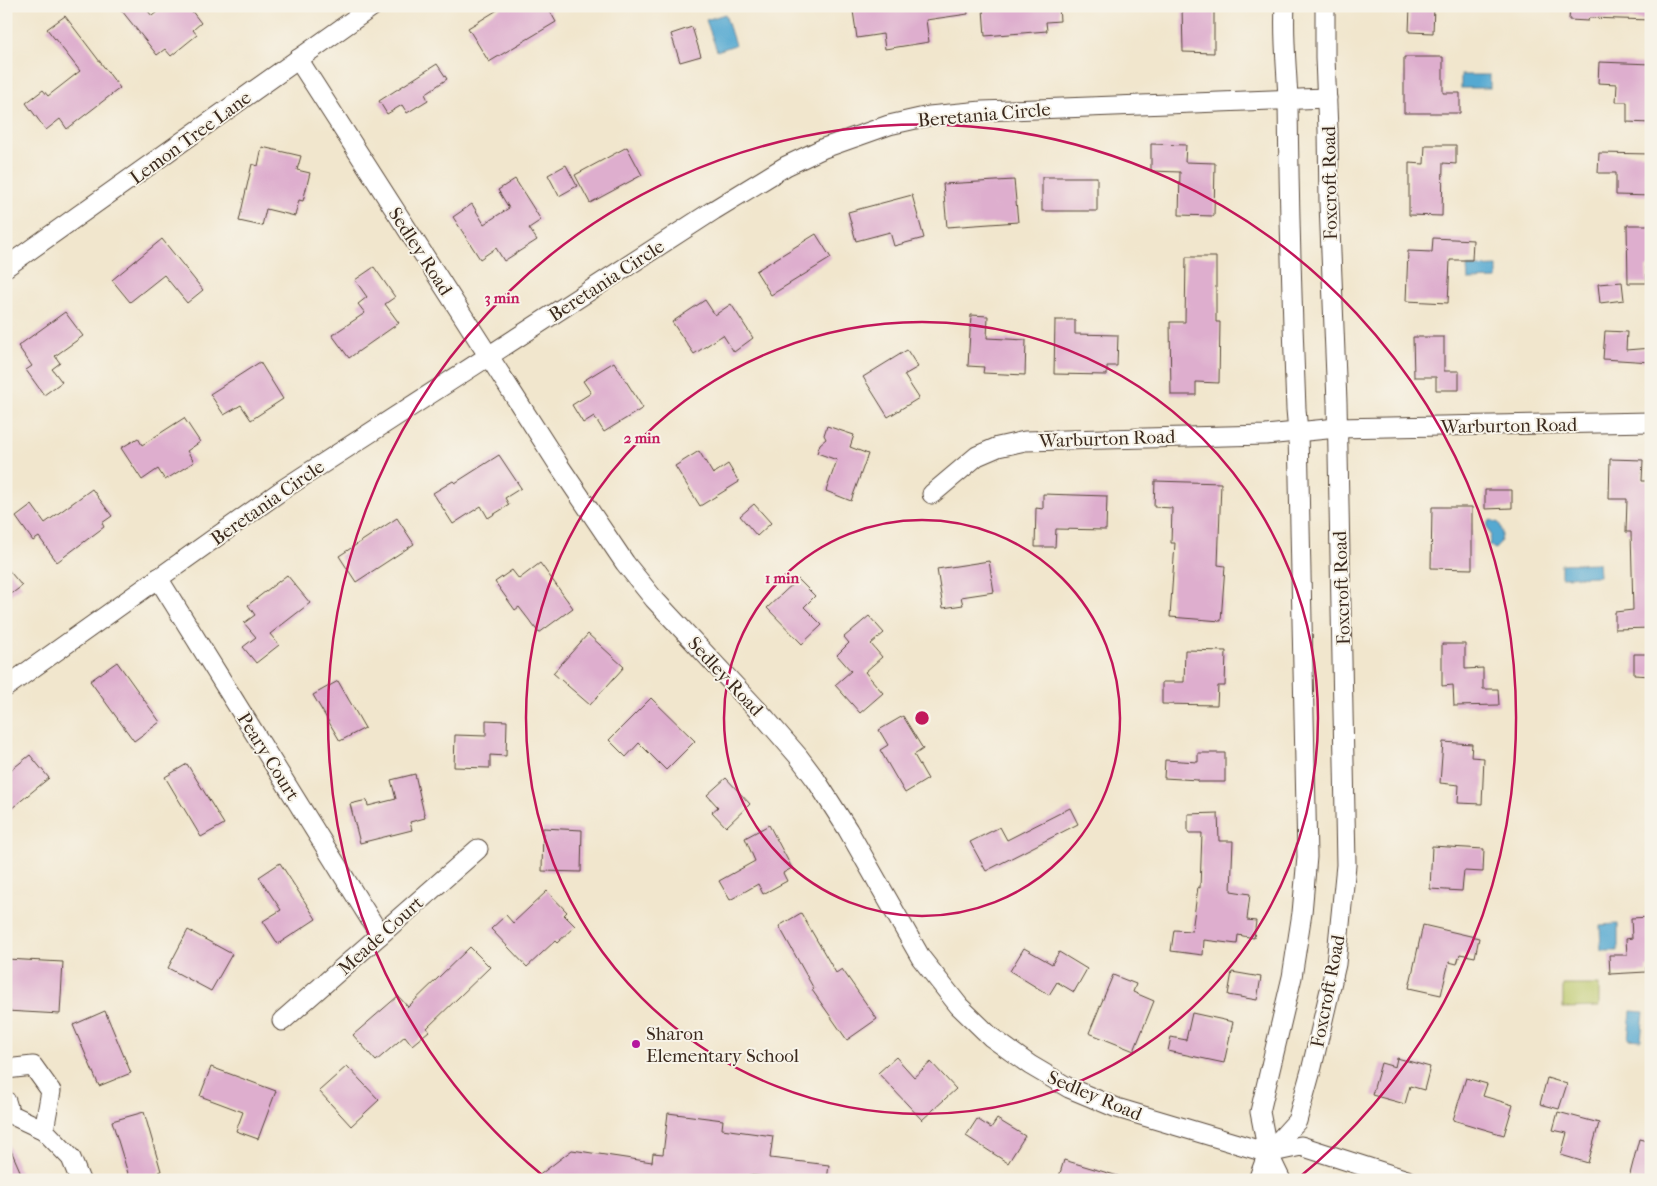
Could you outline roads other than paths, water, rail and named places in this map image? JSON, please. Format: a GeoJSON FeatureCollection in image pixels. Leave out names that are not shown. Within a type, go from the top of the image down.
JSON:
{"type":"FeatureCollection","features":[{"type":"Feature","properties":{"kind":"street","name":"Lemon Tree Lane"},"geometry":{"type":"LineString","coordinates":[[6,267],[373,6]]}},
{"type":"Feature","properties":{"kind":"street","name":"Foxcroft Road"},"geometry":{"type":"LineString","coordinates":[[1268,1154],[1260,1112],[1292,977],[1302,914],[1307,857],[1298,432],[1289,220],[1288,99],[1284,34],[1285,6]]}},
{"type":"Feature","properties":{"kind":"street","name":"Foxcroft Road"},"geometry":{"type":"LineString","coordinates":[[1258,1180],[1268,1154],[1297,1120],[1336,964],[1346,865],[1342,617],[1324,6]]}},
{"type":"Feature","properties":{"kind":"street","name":"Sedley Road"},"geometry":{"type":"LineString","coordinates":[[298,60],[558,464],[625,563],[654,599],[798,756],[848,830],[921,958],[959,1006],[991,1037],[1017,1057],[1069,1088],[1116,1108],[1268,1154]]}},
{"type":"Feature","properties":{"kind":"street","name":"Beretania Circle"},"geometry":{"type":"LineString","coordinates":[[6,687],[285,488],[714,210],[786,166],[824,148],[889,125],[958,112],[1327,98]]}},
{"type":"Feature","properties":{"kind":"street","name":"Warburton Road"},"geometry":{"type":"LineString","coordinates":[[932,494],[977,456],[998,447],[1024,441],[1256,435],[1337,428],[1651,422]]}},
{"type":"Feature","properties":{"kind":"street","name":"Peary Court"},"geometry":{"type":"LineString","coordinates":[[158,578],[380,935]]}},
{"type":"Feature","properties":{"kind":"street","name":"Meade Court"},"geometry":{"type":"LineString","coordinates":[[282,1021],[478,848]]}},
{"type":"Feature","properties":{"kind":"street"},"geometry":{"type":"LineString","coordinates":[[6,1070],[34,1066],[51,1091],[44,1130]]}},
{"type":"Feature","properties":{"kind":"street"},"geometry":{"type":"LineString","coordinates":[[6,1101],[10,1114],[44,1130],[71,1158],[80,1180]]}},
{"type":"Feature","properties":{"kind":"street"},"geometry":{"type":"LineString","coordinates":[[1281,1180],[1268,1154],[1301,1146],[1407,1180]]}},
{"type":"Feature","properties":{"kind":"water"},"geometry":{"type":"Polygon","coordinates":[[[725,14],[735,45],[717,51],[706,20],[725,14]]]}},
{"type":"Feature","properties":{"kind":"water"},"geometry":{"type":"Polygon","coordinates":[[[1461,75],[1490,75],[1490,88],[1461,88],[1461,75]]]}},
{"type":"Feature","properties":{"kind":"water"},"geometry":{"type":"Polygon","coordinates":[[[1497,266],[1497,279],[1468,280],[1467,267],[1497,266]]]}},
{"type":"Feature","properties":{"kind":"water"},"geometry":{"type":"Polygon","coordinates":[[[1491,520],[1499,523],[1502,530],[1501,540],[1495,549],[1489,545],[1491,535],[1487,527],[1488,522],[1491,520]]]}},
{"type":"Feature","properties":{"kind":"water"},"geometry":{"type":"Polygon","coordinates":[[[1598,563],[1599,576],[1561,577],[1561,564],[1598,563]]]}},
{"type":"Feature","properties":{"kind":"water"},"geometry":{"type":"Polygon","coordinates":[[[1618,924],[1618,951],[1601,951],[1600,925],[1618,924]]]}},
{"type":"Feature","properties":{"kind":"water"},"geometry":{"type":"Polygon","coordinates":[[[1631,1011],[1644,1012],[1641,1040],[1628,1039],[1631,1011]]]}},
{"type":"Feature","properties":{"kind":"place","name":"Sharon Elementary School"},"geometry":{"type":"Point","coordinates":[636,1044]}}]}
